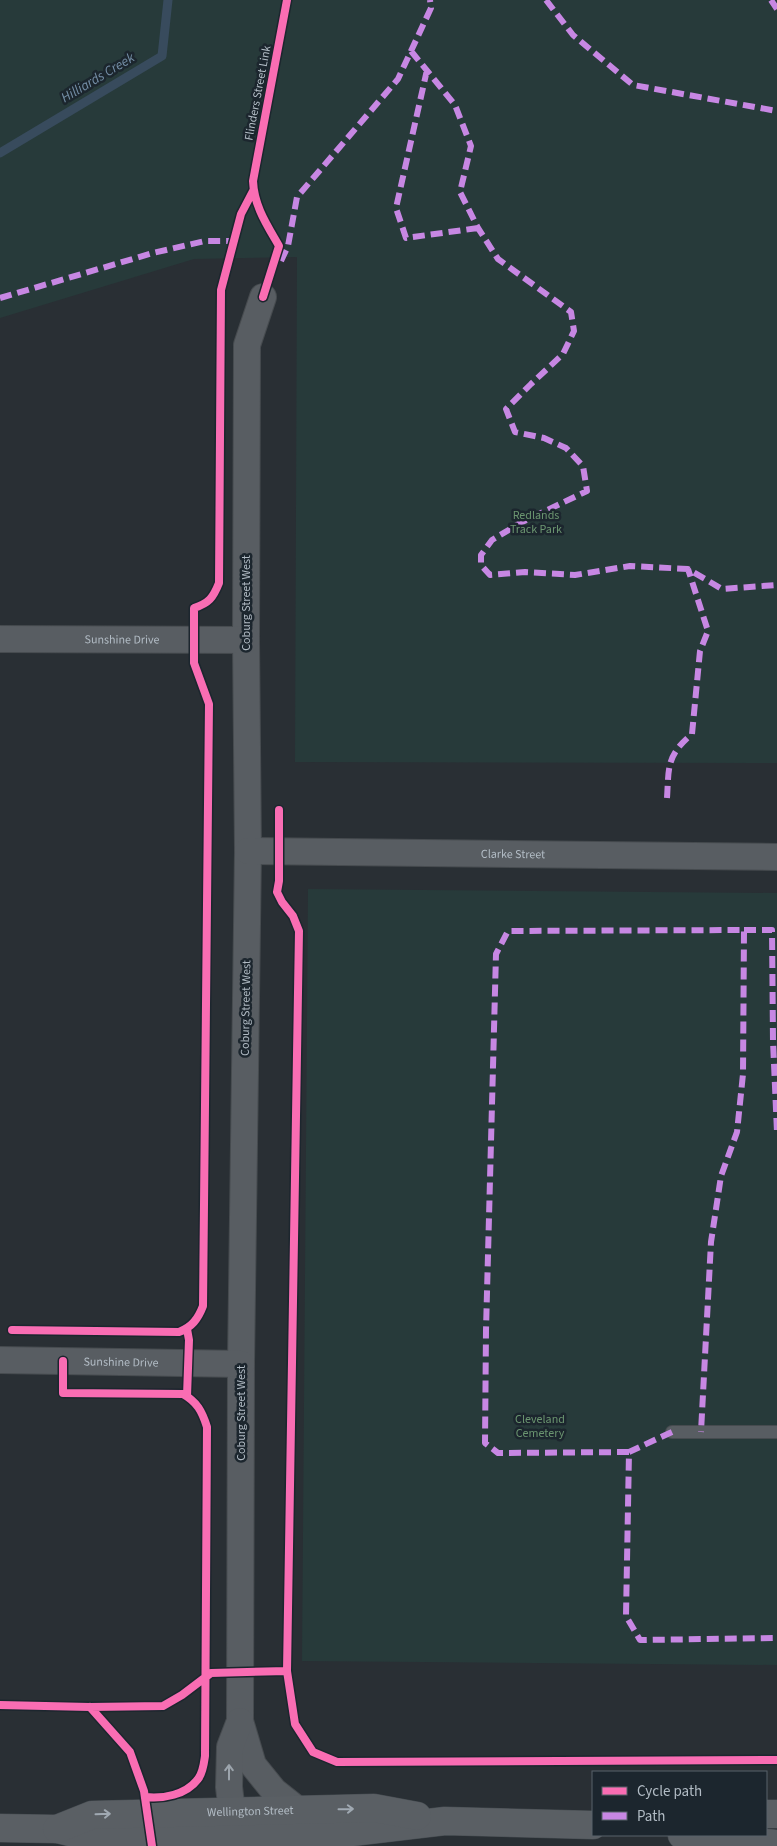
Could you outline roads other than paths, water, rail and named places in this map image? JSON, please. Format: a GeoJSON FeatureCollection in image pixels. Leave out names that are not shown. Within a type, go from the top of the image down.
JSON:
{"type":"FeatureCollection","features":[{"type":"Feature","properties":{"kind":"main road","name":"Wellington Street"},"geometry":{"type":"LineString","coordinates":[[57,1829],[92,1815],[232,1812],[296,1830],[328,1835],[445,1821],[592,1825]]}},
{"type":"Feature","properties":{"kind":"main road","name":"Wellington Street"},"geometry":{"type":"LineString","coordinates":[[0,1828],[57,1829],[95,1838],[185,1842],[296,1830]]}},
{"type":"Feature","properties":{"kind":"main road"},"geometry":{"type":"LineString","coordinates":[[689,1836],[749,1844],[777,1844]]}},
{"type":"Feature","properties":{"kind":"street","name":"Coburg Street West"},"geometry":{"type":"LineString","coordinates":[[263,297],[247,345],[246,640],[248,851],[241,1364],[240,1721],[253,1765],[274,1791],[296,1830]]}},
{"type":"Feature","properties":{"kind":"street","name":"Sunshine Drive"},"geometry":{"type":"LineString","coordinates":[[0,639],[246,640]]}},
{"type":"Feature","properties":{"kind":"street","name":"Clarke Street"},"geometry":{"type":"LineString","coordinates":[[248,851],[777,857]]}},
{"type":"Feature","properties":{"kind":"street","name":"Sunshine Drive"},"geometry":{"type":"LineString","coordinates":[[0,1360],[241,1364]]}},
{"type":"Feature","properties":{"kind":"street","name":"Coburg Street West"},"geometry":{"type":"LineString","coordinates":[[240,1721],[230,1747],[229,1787],[232,1812],[242,1836]]}},
{"type":"Feature","properties":{"kind":"lane"},"geometry":{"type":"LineString","coordinates":[[672,1432],[777,1432]]}},
{"type":"Feature","properties":{"kind":"waterway","name":"Hilliards Creek"},"geometry":{"type":"LineString","coordinates":[[0,153],[162,56],[168,0]]}},
{"type":"Feature","properties":{"kind":"park label","name":"Redlands Track Park"},"geometry":{"type":"Point","coordinates":[536,522]}},
{"type":"Feature","properties":{"kind":"park label","name":"Cleveland Cemetery"},"geometry":{"type":"Point","coordinates":[540,1426]}}]}
